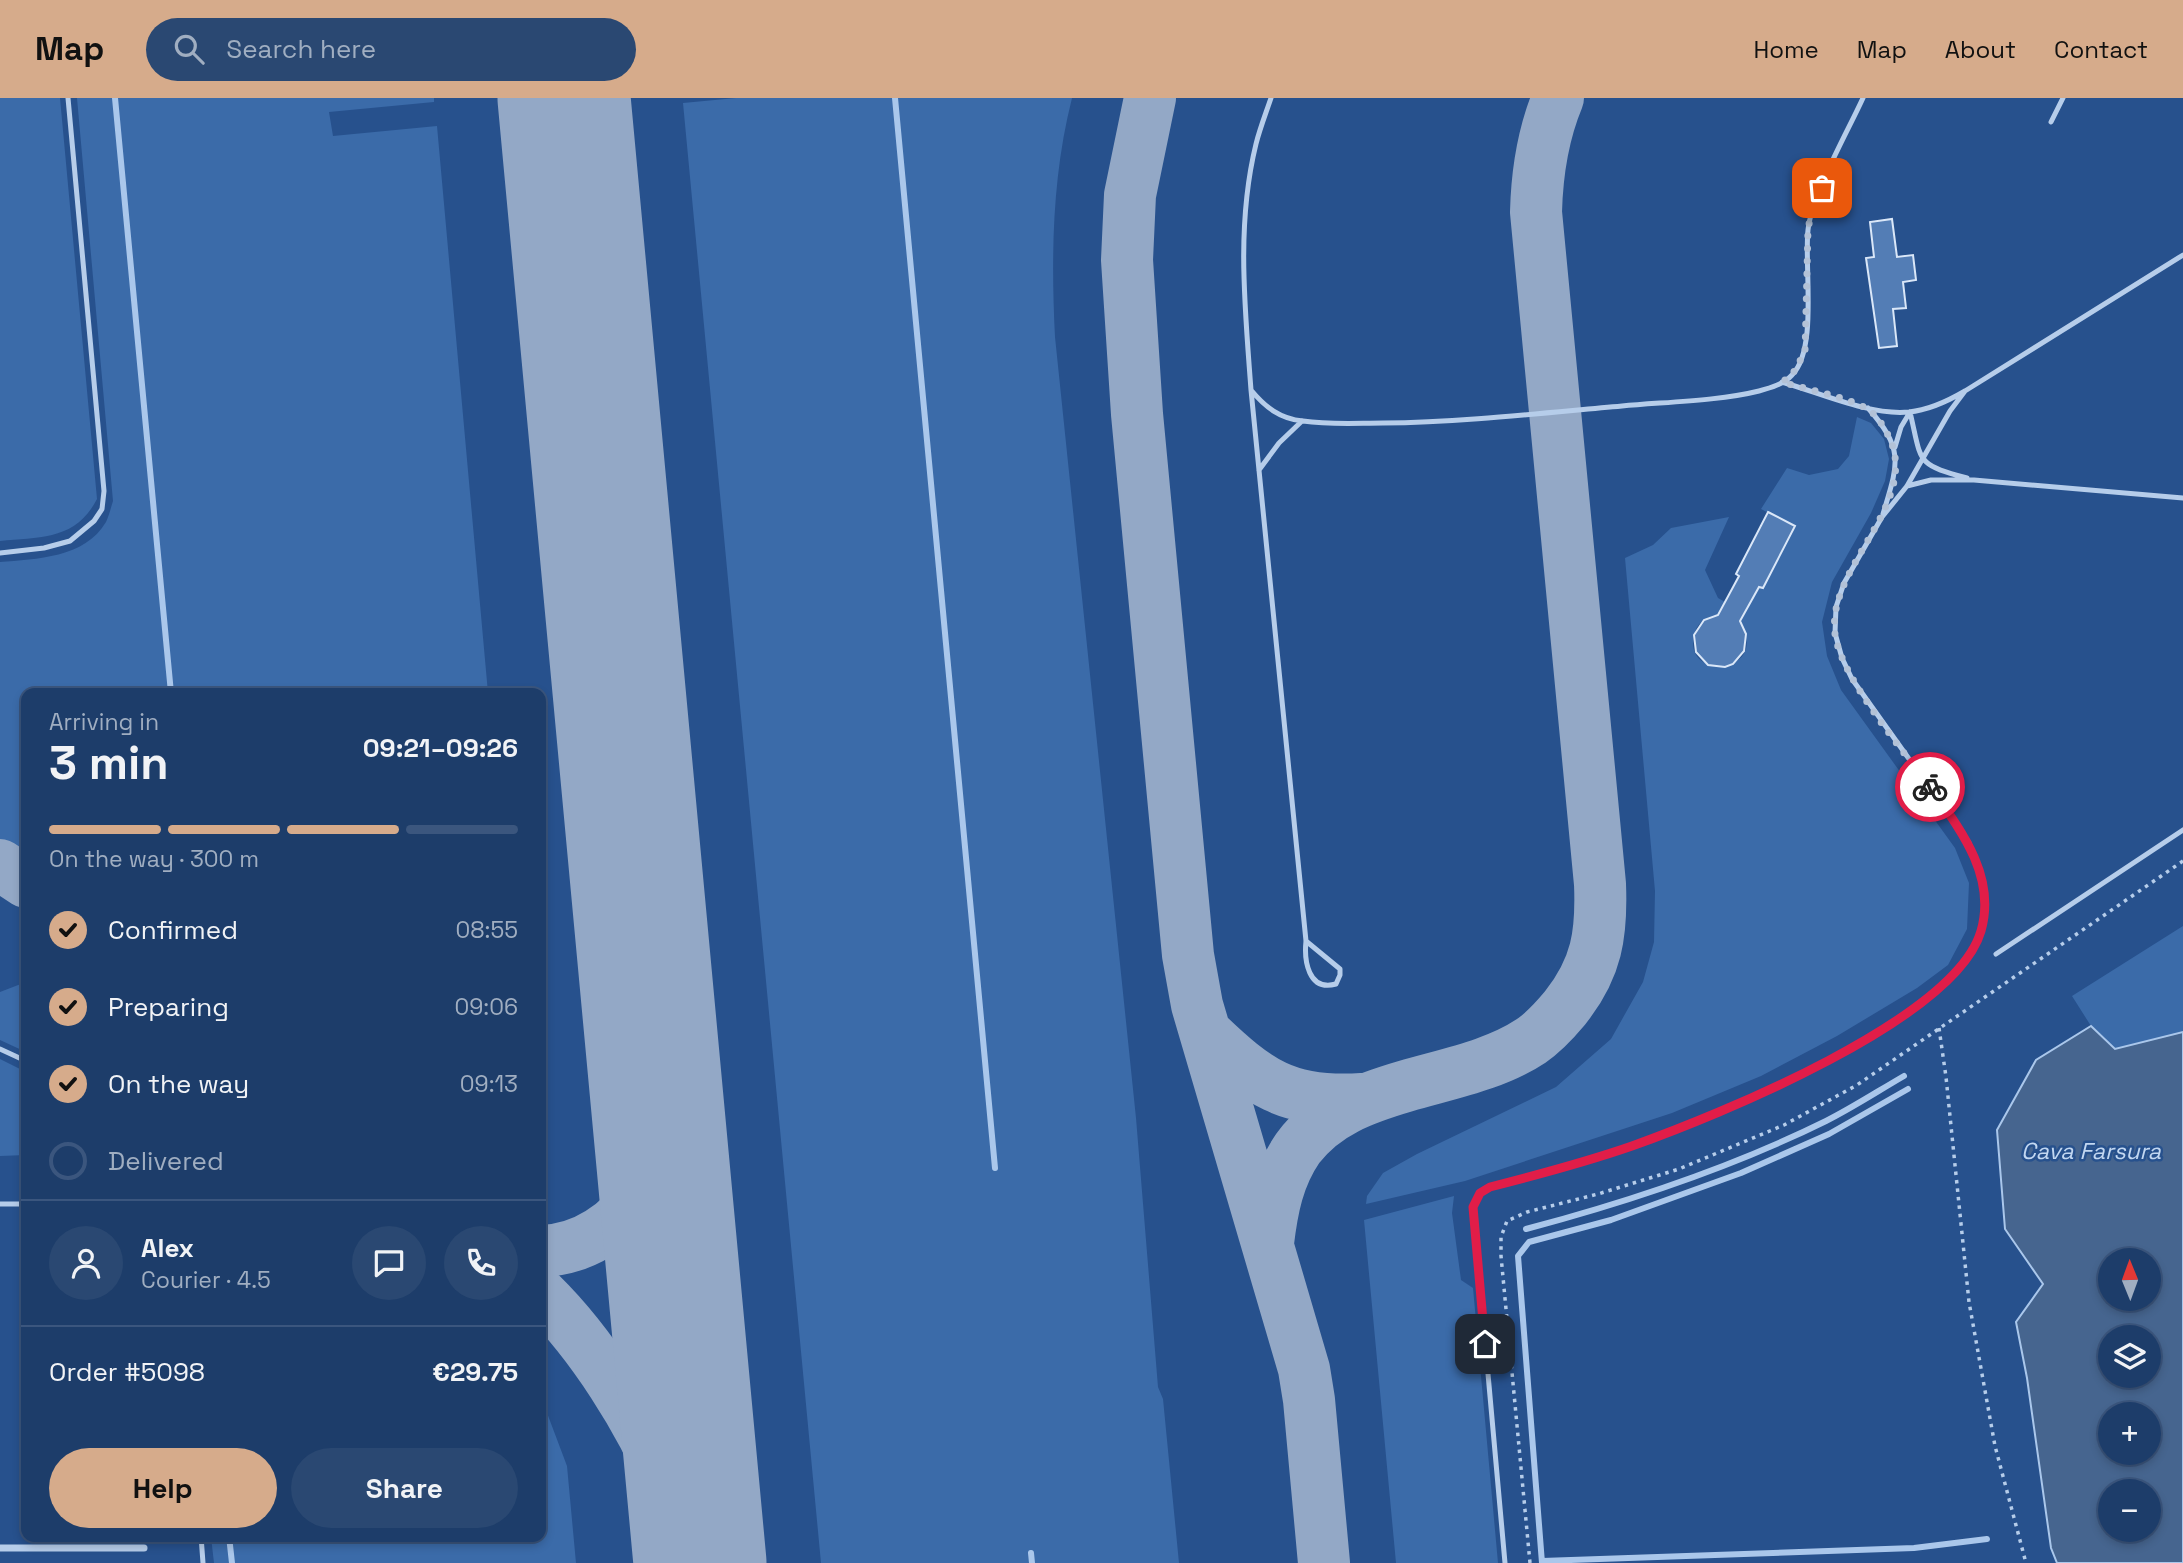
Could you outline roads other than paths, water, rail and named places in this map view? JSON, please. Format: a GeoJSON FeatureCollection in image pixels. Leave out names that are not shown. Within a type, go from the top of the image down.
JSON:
{"type":"FeatureCollection","features":[{"type":"Feature","properties":{"kind":"street"},"geometry":{"type":"LineString","coordinates":[[0,1548],[144,1548]]}},
{"type":"Feature","properties":{"kind":"lane"},"geometry":{"type":"LineString","coordinates":[[0,552],[44,548],[69,541],[94,521],[102,509],[104,491],[68,98]]}},
{"type":"Feature","properties":{"kind":"lane"},"geometry":{"type":"LineString","coordinates":[[1271,98],[1256,143],[1244,223],[1244,280],[1251,390],[1307,941],[1305,960],[1309,974],[1320,983],[1336,984],[1340,969],[1307,941]]}},
{"type":"Feature","properties":{"kind":"lane"},"geometry":{"type":"LineString","coordinates":[[1251,390],[1272,411],[1302,421],[1335,423],[1432,421],[1577,410],[1741,394],[1782,382],[1792,375],[1805,352],[1807,242],[1811,214],[1863,98]]}},
{"type":"Feature","properties":{"kind":"lane"},"geometry":{"type":"LineString","coordinates":[[2051,122],[2063,98]]}},
{"type":"Feature","properties":{"kind":"lane"},"geometry":{"type":"LineString","coordinates":[[1782,382],[1883,411],[1910,412],[1945,403],[2183,255]]}},
{"type":"Feature","properties":{"kind":"lane"},"geometry":{"type":"LineString","coordinates":[[1505,1563],[1473,1207],[1480,1193],[1490,1187],[1633,1146],[1792,1079],[1860,1044],[1945,985],[1967,959],[1981,932],[1984,907],[1980,871],[1969,844],[1852,679],[1842,658],[1835,633],[1836,607],[1844,583],[1882,517],[1907,486],[1950,411],[1965,391]]}},
{"type":"Feature","properties":{"kind":"lane"},"geometry":{"type":"LineString","coordinates":[[1867,408],[1884,426],[1895,447]]}},
{"type":"Feature","properties":{"kind":"lane"},"geometry":{"type":"LineString","coordinates":[[1882,517],[1895,475],[1895,447],[1901,427],[1910,412]]}},
{"type":"Feature","properties":{"kind":"lane"},"geometry":{"type":"LineString","coordinates":[[1910,412],[1921,459],[1934,469],[1974,480]]}},
{"type":"Feature","properties":{"kind":"lane"},"geometry":{"type":"LineString","coordinates":[[1259,470],[1279,443],[1302,421]]}},
{"type":"Feature","properties":{"kind":"lane"},"geometry":{"type":"LineString","coordinates":[[1907,486],[1931,480],[1974,480],[2183,498]]}},
{"type":"Feature","properties":{"kind":"lane"},"geometry":{"type":"LineString","coordinates":[[1996,954],[2183,830]]}},
{"type":"Feature","properties":{"kind":"lane"},"geometry":{"type":"LineString","coordinates":[[0,1049],[21,1059]]}},
{"type":"Feature","properties":{"kind":"lane"},"geometry":{"type":"LineString","coordinates":[[0,1204],[21,1204]]}},
{"type":"Feature","properties":{"kind":"lane"},"geometry":{"type":"LineString","coordinates":[[201,1542],[203,1563]]}},
{"type":"Feature","properties":{"kind":"water","name":"Cava Farsura"},"geometry":{"type":"Polygon","coordinates":[[[2091,1026],[2115,1049],[2183,1032],[2183,1563],[2057,1563],[2051,1548],[2027,1378],[2016,1322],[2043,1284],[2005,1229],[1997,1130],[2036,1060],[2091,1026]]]}},
{"type":"Feature","properties":{"kind":"waterway"},"geometry":{"type":"LineString","coordinates":[[115,98],[171,688]]}},
{"type":"Feature","properties":{"kind":"waterway"},"geometry":{"type":"LineString","coordinates":[[895,98],[995,1168]]}},
{"type":"Feature","properties":{"kind":"waterway"},"geometry":{"type":"LineString","coordinates":[[1526,1229],[1603,1207],[1716,1169],[1826,1121],[1904,1076]]}},
{"type":"Feature","properties":{"kind":"waterway"},"geometry":{"type":"LineString","coordinates":[[1542,1563],[1518,1256],[1529,1242],[1611,1220],[1741,1173],[1829,1134],[1908,1089]]}},
{"type":"Feature","properties":{"kind":"waterway"},"geometry":{"type":"LineString","coordinates":[[1542,1561],[1914,1548],[1987,1539]]}},
{"type":"Feature","properties":{"kind":"waterway"},"geometry":{"type":"LineString","coordinates":[[230,1542],[232,1563]]}},
{"type":"Feature","properties":{"kind":"waterway"},"geometry":{"type":"LineString","coordinates":[[1031,1553],[1032,1563]]}}]}
